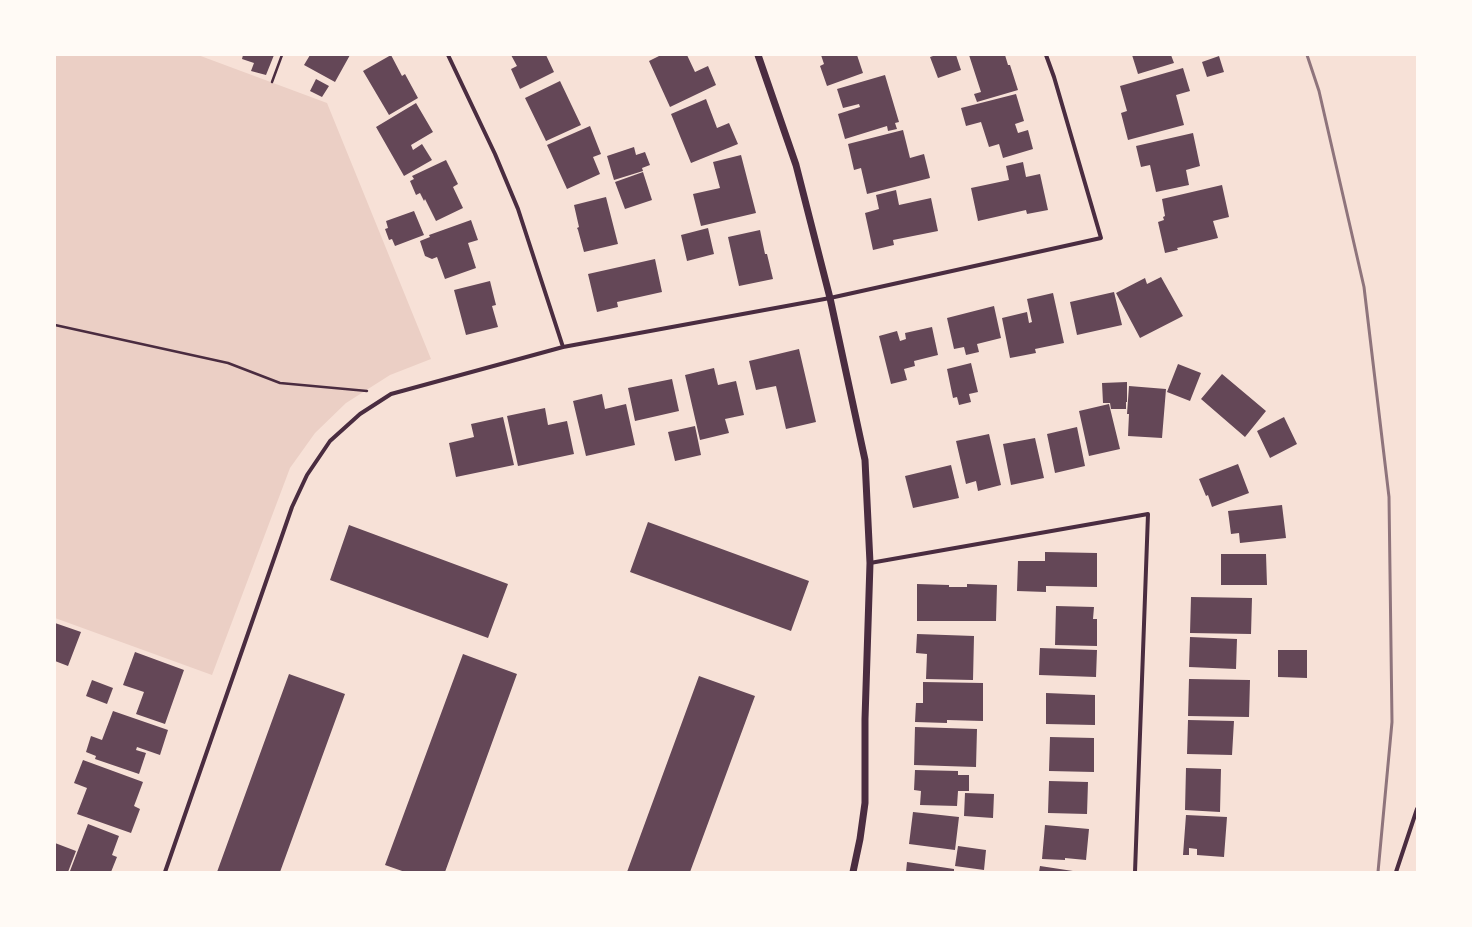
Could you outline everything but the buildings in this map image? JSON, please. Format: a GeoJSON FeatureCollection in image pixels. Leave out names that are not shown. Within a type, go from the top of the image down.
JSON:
{"type":"FeatureCollection","features":[{"type":"Feature","properties":{"kind":"street"},"geometry":{"type":"LineString","coordinates":[[448,55],[495,154],[518,209],[563,347]]}},
{"type":"Feature","properties":{"kind":"street"},"geometry":{"type":"LineString","coordinates":[[758,55],[796,165],[830,298],[865,460],[870,563],[865,718],[865,803],[860,839],[853,872]]}},
{"type":"Feature","properties":{"kind":"street"},"geometry":{"type":"LineString","coordinates":[[165,872],[292,507],[304,482],[330,441],[360,414],[391,394],[563,347],[830,298],[1101,238],[1054,77],[1046,55]]}},
{"type":"Feature","properties":{"kind":"street"},"geometry":{"type":"LineString","coordinates":[[870,563],[1148,514],[1135,872]]}},
{"type":"Feature","properties":{"kind":"street"},"geometry":{"type":"LineString","coordinates":[[1396,872],[1417,809]]}},
{"type":"Feature","properties":{"kind":"path"},"geometry":{"type":"LineString","coordinates":[[272,82],[282,55]]}},
{"type":"Feature","properties":{"kind":"path"},"geometry":{"type":"LineString","coordinates":[[55,325],[228,363],[280,383],[391,394]]}},
{"type":"Feature","properties":{"kind":"shaded area"},"geometry":{"type":"Polygon","coordinates":[[[55,55],[198,55],[327,103],[431,359],[390,375],[346,403],[315,433],[290,468],[212,675],[55,618],[55,55]]]}},
{"type":"Feature","properties":{"kind":"railway"},"geometry":{"type":"LineString","coordinates":[[1307,55],[1319,91],[1364,287],[1389,497],[1392,722],[1378,872]]}}]}
